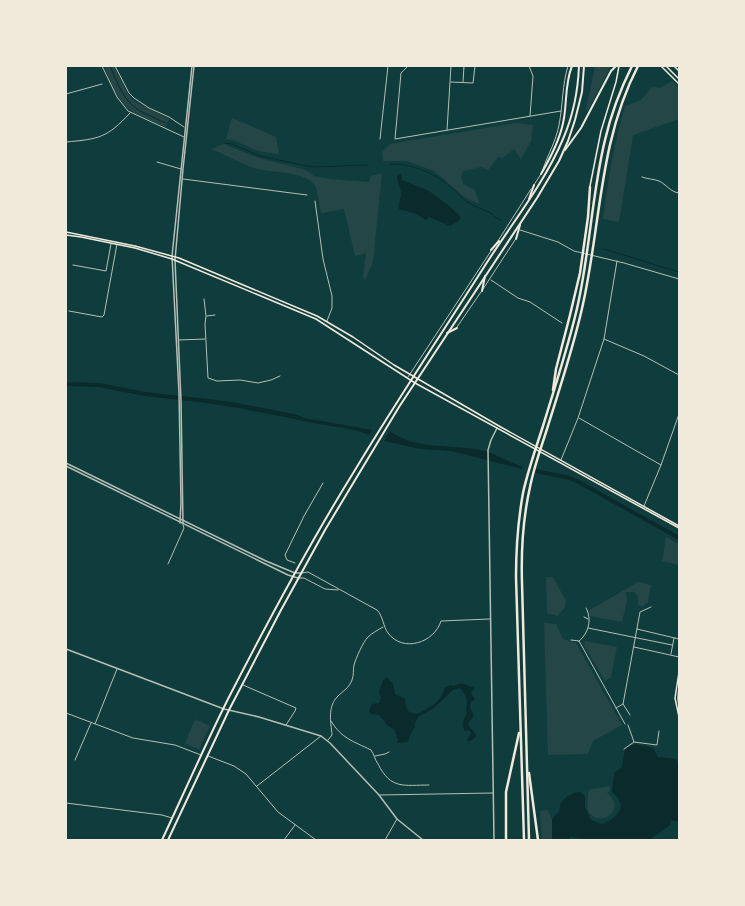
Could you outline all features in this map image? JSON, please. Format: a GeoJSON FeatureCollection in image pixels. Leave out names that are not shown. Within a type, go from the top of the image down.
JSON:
{"type":"FeatureCollection","features":[{"type":"Feature","properties":{"kind":"highway"},"geometry":{"type":"LineString","coordinates":[[524,840],[516,577],[520,510],[527,479],[569,341],[582,287],[606,135],[616,104],[632,66]]}},
{"type":"Feature","properties":{"kind":"highway"},"geometry":{"type":"LineString","coordinates":[[529,840],[522,565],[523,534],[527,504],[533,473],[567,365],[582,311],[591,266],[611,136],[622,102],[638,66]]}},
{"type":"Feature","properties":{"kind":"highway"},"geometry":{"type":"LineString","coordinates":[[550,401],[557,366],[576,291],[585,239],[590,187]]}},
{"type":"Feature","properties":{"kind":"highway"},"geometry":{"type":"LineString","coordinates":[[506,840],[505,798],[518,740],[520,718]]}},
{"type":"Feature","properties":{"kind":"highway"},"geometry":{"type":"LineString","coordinates":[[526,748],[538,840]]}},
{"type":"Feature","properties":{"kind":"main road"},"geometry":{"type":"LineString","coordinates":[[540,174],[550,158],[559,138],[564,116],[567,83],[572,66]]}},
{"type":"Feature","properties":{"kind":"main road"},"geometry":{"type":"LineString","coordinates":[[162,840],[224,709],[295,573],[354,470],[546,172],[563,139],[570,119],[577,92],[579,66]]}},
{"type":"Feature","properties":{"kind":"main road"},"geometry":{"type":"LineString","coordinates":[[168,840],[229,710],[298,578],[358,473],[446,334],[551,176],[564,151],[572,129],[582,92],[584,66]]}},
{"type":"Feature","properties":{"kind":"main road"},"geometry":{"type":"LineString","coordinates":[[564,151],[581,128],[615,66]]}},
{"type":"Feature","properties":{"kind":"main road"},"geometry":{"type":"LineString","coordinates":[[590,187],[598,143],[616,82],[619,66]]}},
{"type":"Feature","properties":{"kind":"main road"},"geometry":{"type":"LineString","coordinates":[[661,66],[679,84]]}},
{"type":"Feature","properties":{"kind":"main road"},"geometry":{"type":"LineString","coordinates":[[666,66],[679,79]]}},
{"type":"Feature","properties":{"kind":"main road"},"geometry":{"type":"LineString","coordinates":[[674,66],[679,71]]}},
{"type":"Feature","properties":{"kind":"main road"},"geometry":{"type":"LineString","coordinates":[[528,201],[534,185]]}},
{"type":"Feature","properties":{"kind":"main road"},"geometry":{"type":"LineString","coordinates":[[516,240],[517,229]]}},
{"type":"Feature","properties":{"kind":"main road"},"geometry":{"type":"LineString","coordinates":[[66,232],[176,257],[317,316],[410,374],[499,426],[679,527]]}},
{"type":"Feature","properties":{"kind":"main road"},"geometry":{"type":"LineString","coordinates":[[66,235],[117,243],[175,260],[316,319],[411,380],[644,507]]}},
{"type":"Feature","properties":{"kind":"main road"},"geometry":{"type":"LineString","coordinates":[[492,250],[504,236]]}},
{"type":"Feature","properties":{"kind":"main road"},"geometry":{"type":"LineString","coordinates":[[482,291],[485,275]]}},
{"type":"Feature","properties":{"kind":"main road"},"geometry":{"type":"LineString","coordinates":[[446,334],[457,328]]}},
{"type":"Feature","properties":{"kind":"main road"},"geometry":{"type":"LineString","coordinates":[[679,672],[675,698],[679,717]]}},
{"type":"Feature","properties":{"kind":"main road"},"geometry":{"type":"LineString","coordinates":[[679,685],[679,708]]}},
{"type":"Feature","properties":{"kind":"street"},"geometry":{"type":"LineString","coordinates":[[102,66],[117,97],[130,112],[184,137]]}},
{"type":"Feature","properties":{"kind":"street"},"geometry":{"type":"LineString","coordinates":[[115,66],[134,98],[149,108],[169,117],[185,127]]}},
{"type":"Feature","properties":{"kind":"street"},"geometry":{"type":"LineString","coordinates":[[180,393],[172,256],[185,127],[193,66]]}},
{"type":"Feature","properties":{"kind":"street"},"geometry":{"type":"LineString","coordinates":[[168,564],[184,528],[182,524],[179,340],[175,260],[193,66]]}},
{"type":"Feature","properties":{"kind":"street"},"geometry":{"type":"LineString","coordinates":[[380,139],[388,66]]}},
{"type":"Feature","properties":{"kind":"street"},"geometry":{"type":"LineString","coordinates":[[408,66],[400,73],[394,139],[561,111]]}},
{"type":"Feature","properties":{"kind":"street"},"geometry":{"type":"LineString","coordinates":[[447,131],[452,66]]}},
{"type":"Feature","properties":{"kind":"street"},"geometry":{"type":"LineString","coordinates":[[462,83],[464,66]]}},
{"type":"Feature","properties":{"kind":"street"},"geometry":{"type":"LineString","coordinates":[[451,82],[473,83],[475,66]]}},
{"type":"Feature","properties":{"kind":"street"},"geometry":{"type":"LineString","coordinates":[[529,66],[533,76],[530,117]]}},
{"type":"Feature","properties":{"kind":"street"},"geometry":{"type":"LineString","coordinates":[[408,378],[540,174],[556,138],[568,66]]}},
{"type":"Feature","properties":{"kind":"street"},"geometry":{"type":"LineString","coordinates":[[66,94],[102,84]]}},
{"type":"Feature","properties":{"kind":"street"},"geometry":{"type":"LineString","coordinates":[[66,142],[85,140],[105,135],[116,127],[130,112]]}},
{"type":"Feature","properties":{"kind":"street"},"geometry":{"type":"LineString","coordinates":[[157,162],[181,169]]}},
{"type":"Feature","properties":{"kind":"street"},"geometry":{"type":"LineString","coordinates":[[642,178],[660,181],[665,187],[679,193]]}},
{"type":"Feature","properties":{"kind":"street"},"geometry":{"type":"LineString","coordinates":[[182,179],[307,195]]}},
{"type":"Feature","properties":{"kind":"street"},"geometry":{"type":"LineString","coordinates":[[315,201],[323,259],[332,296],[332,308],[327,322]]}},
{"type":"Feature","properties":{"kind":"street"},"geometry":{"type":"LineString","coordinates":[[510,227],[558,242],[574,251],[617,261],[679,279]]}},
{"type":"Feature","properties":{"kind":"street"},"geometry":{"type":"LineString","coordinates":[[457,328],[516,240]]}},
{"type":"Feature","properties":{"kind":"street"},"geometry":{"type":"LineString","coordinates":[[73,265],[106,271],[112,243]]}},
{"type":"Feature","properties":{"kind":"street"},"geometry":{"type":"LineString","coordinates":[[69,311],[102,317],[104,316],[117,243]]}},
{"type":"Feature","properties":{"kind":"street"},"geometry":{"type":"LineString","coordinates":[[560,460],[578,418],[604,339],[617,261]]}},
{"type":"Feature","properties":{"kind":"street"},"geometry":{"type":"LineString","coordinates":[[490,279],[518,298],[530,302],[562,323]]}},
{"type":"Feature","properties":{"kind":"street"},"geometry":{"type":"LineString","coordinates":[[204,299],[208,378],[217,381],[240,380],[258,383],[280,376]]}},
{"type":"Feature","properties":{"kind":"street"},"geometry":{"type":"LineString","coordinates":[[206,316],[215,315]]}},
{"type":"Feature","properties":{"kind":"street"},"geometry":{"type":"LineString","coordinates":[[179,340],[206,339]]}},
{"type":"Feature","properties":{"kind":"street"},"geometry":{"type":"LineString","coordinates":[[604,339],[644,356],[679,375]]}},
{"type":"Feature","properties":{"kind":"street"},"geometry":{"type":"LineString","coordinates":[[644,507],[679,414]]}},
{"type":"Feature","properties":{"kind":"street"},"geometry":{"type":"LineString","coordinates":[[578,418],[661,464]]}},
{"type":"Feature","properties":{"kind":"street"},"geometry":{"type":"LineString","coordinates":[[494,840],[488,450],[491,440],[498,428]]}},
{"type":"Feature","properties":{"kind":"street"},"geometry":{"type":"LineString","coordinates":[[66,465],[266,561],[295,573],[308,572],[377,610],[387,632],[395,639],[402,642],[414,644],[420,643],[433,634],[441,621],[490,619]]}},
{"type":"Feature","properties":{"kind":"street"},"geometry":{"type":"LineString","coordinates":[[66,465],[182,524],[293,577],[304,578],[325,589],[339,590]]}},
{"type":"Feature","properties":{"kind":"street"},"geometry":{"type":"LineString","coordinates":[[295,564],[287,560],[284,555],[323,483]]}},
{"type":"Feature","properties":{"kind":"street"},"geometry":{"type":"LineString","coordinates":[[630,715],[623,704],[633,647],[640,612],[651,607]]}},
{"type":"Feature","properties":{"kind":"street"},"geometry":{"type":"LineString","coordinates":[[579,641],[585,635],[588,628],[589,614],[586,608]]}},
{"type":"Feature","properties":{"kind":"street"},"geometry":{"type":"LineString","coordinates":[[584,617],[588,619]]}},
{"type":"Feature","properties":{"kind":"street"},"geometry":{"type":"LineString","coordinates":[[327,740],[332,735],[330,711],[334,701],[347,688],[352,680],[354,666],[364,642],[368,637],[384,626]]}},
{"type":"Feature","properties":{"kind":"street"},"geometry":{"type":"LineString","coordinates":[[588,628],[672,645]]}},
{"type":"Feature","properties":{"kind":"street"},"geometry":{"type":"LineString","coordinates":[[637,628],[679,639]]}},
{"type":"Feature","properties":{"kind":"street"},"geometry":{"type":"LineString","coordinates":[[670,655],[674,638]]}},
{"type":"Feature","properties":{"kind":"street"},"geometry":{"type":"LineString","coordinates":[[571,639],[579,641],[625,724]]}},
{"type":"Feature","properties":{"kind":"street"},"geometry":{"type":"LineString","coordinates":[[633,647],[679,657]]}},
{"type":"Feature","properties":{"kind":"street"},"geometry":{"type":"LineString","coordinates":[[66,650],[224,709],[259,717],[321,736],[327,740],[379,796],[397,819],[423,840]]}},
{"type":"Feature","properties":{"kind":"street"},"geometry":{"type":"LineString","coordinates":[[95,724],[117,669]]}},
{"type":"Feature","properties":{"kind":"street"},"geometry":{"type":"LineString","coordinates":[[242,685],[297,708],[286,725]]}},
{"type":"Feature","properties":{"kind":"street"},"geometry":{"type":"LineString","coordinates":[[616,708],[623,704]]}},
{"type":"Feature","properties":{"kind":"street"},"geometry":{"type":"LineString","coordinates":[[66,713],[133,738],[183,747],[202,755]]}},
{"type":"Feature","properties":{"kind":"street"},"geometry":{"type":"LineString","coordinates":[[330,718],[342,735],[371,750],[379,766],[390,782],[394,784],[429,785]]}},
{"type":"Feature","properties":{"kind":"street"},"geometry":{"type":"LineString","coordinates":[[75,760],[91,722]]}},
{"type":"Feature","properties":{"kind":"street"},"geometry":{"type":"LineString","coordinates":[[628,725],[634,742]]}},
{"type":"Feature","properties":{"kind":"street"},"geometry":{"type":"LineString","coordinates":[[624,749],[626,746],[634,742],[657,745],[659,731]]}},
{"type":"Feature","properties":{"kind":"street"},"geometry":{"type":"LineString","coordinates":[[257,786],[321,736]]}},
{"type":"Feature","properties":{"kind":"street"},"geometry":{"type":"LineString","coordinates":[[374,756],[389,752]]}},
{"type":"Feature","properties":{"kind":"street"},"geometry":{"type":"LineString","coordinates":[[207,756],[239,769],[246,774],[278,812],[316,840]]}},
{"type":"Feature","properties":{"kind":"street"},"geometry":{"type":"LineString","coordinates":[[379,796],[494,793]]}},
{"type":"Feature","properties":{"kind":"street"},"geometry":{"type":"LineString","coordinates":[[66,803],[162,815],[172,818]]}},
{"type":"Feature","properties":{"kind":"street"},"geometry":{"type":"LineString","coordinates":[[385,840],[397,819]]}},
{"type":"Feature","properties":{"kind":"street"},"geometry":{"type":"LineString","coordinates":[[284,840],[295,825]]}},
{"type":"Feature","properties":{"kind":"shaded area"},"geometry":{"type":"Polygon","coordinates":[[[104,66],[114,66],[128,94],[135,102],[169,119],[166,126],[165,127],[142,117],[124,105],[114,89],[104,66]]]}},
{"type":"Feature","properties":{"kind":"shaded area"},"geometry":{"type":"Polygon","coordinates":[[[595,66],[611,66],[588,110],[586,109],[595,66]]]}},
{"type":"Feature","properties":{"kind":"shaded area"},"geometry":{"type":"Polygon","coordinates":[[[672,81],[679,88],[679,119],[633,135],[619,222],[603,219],[612,162],[625,106],[641,100],[652,87],[661,88],[672,81]]]}},
{"type":"Feature","properties":{"kind":"shaded area"},"geometry":{"type":"Polygon","coordinates":[[[232,118],[276,137],[279,154],[259,151],[234,140],[226,139],[232,118]]]}},
{"type":"Feature","properties":{"kind":"shaded area"},"geometry":{"type":"Polygon","coordinates":[[[516,123],[533,125],[531,141],[521,159],[514,149],[503,158],[498,157],[488,170],[481,167],[463,171],[461,177],[463,184],[475,190],[479,204],[464,197],[434,171],[407,161],[383,161],[382,152],[390,144],[516,123]]]}},
{"type":"Feature","properties":{"kind":"shaded area"},"geometry":{"type":"Polygon","coordinates":[[[224,144],[256,157],[306,170],[314,176],[369,182],[371,176],[382,173],[373,262],[365,280],[363,277],[366,253],[355,256],[344,209],[321,213],[316,187],[312,182],[298,175],[257,169],[211,149],[224,144]]]}},
{"type":"Feature","properties":{"kind":"shaded area"},"geometry":{"type":"Polygon","coordinates":[[[401,174],[402,180],[429,191],[448,205],[460,216],[460,220],[450,226],[429,217],[426,220],[414,213],[399,209],[401,194],[397,176],[401,174]]]}},
{"type":"Feature","properties":{"kind":"shaded area"},"geometry":{"type":"Polygon","coordinates":[[[183,396],[232,402],[294,414],[305,418],[372,430],[369,435],[350,429],[254,411],[184,401],[183,396]]]}},
{"type":"Feature","properties":{"kind":"shaded area"},"geometry":{"type":"Polygon","coordinates":[[[390,431],[400,437],[422,444],[486,451],[523,467],[522,469],[451,451],[420,449],[384,441],[390,431]]]}},
{"type":"Feature","properties":{"kind":"shaded area"},"geometry":{"type":"Polygon","coordinates":[[[666,537],[679,544],[679,565],[662,561],[666,537]]]}},
{"type":"Feature","properties":{"kind":"shaded area"},"geometry":{"type":"Polygon","coordinates":[[[546,577],[553,577],[566,601],[565,608],[558,616],[547,613],[546,577]]]}},
{"type":"Feature","properties":{"kind":"shaded area"},"geometry":{"type":"Polygon","coordinates":[[[638,582],[651,585],[648,603],[645,603],[644,606],[638,605],[638,597],[635,592],[626,592],[627,601],[622,622],[590,616],[588,611],[638,582]]]}},
{"type":"Feature","properties":{"kind":"shaded area"},"geometry":{"type":"Polygon","coordinates":[[[544,623],[556,624],[563,639],[576,643],[622,725],[593,741],[588,754],[548,755],[544,623]]]}},
{"type":"Feature","properties":{"kind":"shaded area"},"geometry":{"type":"Polygon","coordinates":[[[585,641],[617,647],[611,677],[605,681],[584,645],[585,641]]]}},
{"type":"Feature","properties":{"kind":"shaded area"},"geometry":{"type":"Polygon","coordinates":[[[386,677],[393,683],[395,694],[405,699],[406,707],[409,712],[417,714],[438,701],[444,688],[451,685],[454,686],[462,684],[475,688],[471,692],[475,700],[471,702],[470,708],[474,716],[468,723],[476,737],[468,742],[467,740],[471,733],[469,730],[465,731],[463,724],[467,713],[467,701],[463,691],[460,688],[453,690],[434,708],[418,717],[408,742],[397,743],[398,740],[394,729],[388,726],[379,715],[371,714],[369,711],[372,704],[379,703],[381,698],[379,692],[383,680],[386,677]]]}},
{"type":"Feature","properties":{"kind":"shaded area"},"geometry":{"type":"Polygon","coordinates":[[[195,719],[210,726],[199,750],[185,743],[195,719]]]}},
{"type":"Feature","properties":{"kind":"shaded area"},"geometry":{"type":"Polygon","coordinates":[[[635,744],[653,748],[658,757],[676,759],[679,764],[679,822],[671,820],[670,825],[652,838],[652,840],[595,840],[570,837],[569,840],[552,840],[552,819],[559,811],[561,802],[568,796],[577,792],[580,792],[585,796],[585,807],[591,820],[602,824],[617,815],[621,807],[617,797],[612,792],[614,773],[622,767],[625,749],[635,744]]]}},
{"type":"Feature","properties":{"kind":"shaded area"},"geometry":{"type":"Polygon","coordinates":[[[610,786],[610,791],[607,792],[614,802],[612,812],[605,818],[591,815],[587,805],[588,791],[591,789],[610,786]]]}},
{"type":"Feature","properties":{"kind":"shaded area"},"geometry":{"type":"Polygon","coordinates":[[[548,810],[552,819],[552,840],[542,840],[540,811],[548,810]]]}},
{"type":"Feature","properties":{"kind":"waterway"},"geometry":{"type":"LineString","coordinates":[[110,66],[122,92],[128,101],[143,113],[165,123]]}},
{"type":"Feature","properties":{"kind":"waterway"},"geometry":{"type":"LineString","coordinates":[[224,143],[232,144],[260,156],[312,167],[368,165]]}},
{"type":"Feature","properties":{"kind":"waterway"},"geometry":{"type":"LineString","coordinates":[[390,164],[407,165],[429,173],[450,186],[469,203],[491,213],[501,220]]}},
{"type":"Feature","properties":{"kind":"waterway"},"geometry":{"type":"LineString","coordinates":[[604,249],[679,272]]}},
{"type":"Feature","properties":{"kind":"waterway"},"geometry":{"type":"LineString","coordinates":[[66,384],[99,385],[145,394],[188,399]]}},
{"type":"Feature","properties":{"kind":"waterway"},"geometry":{"type":"LineString","coordinates":[[536,471],[577,481],[679,538]]}}]}
